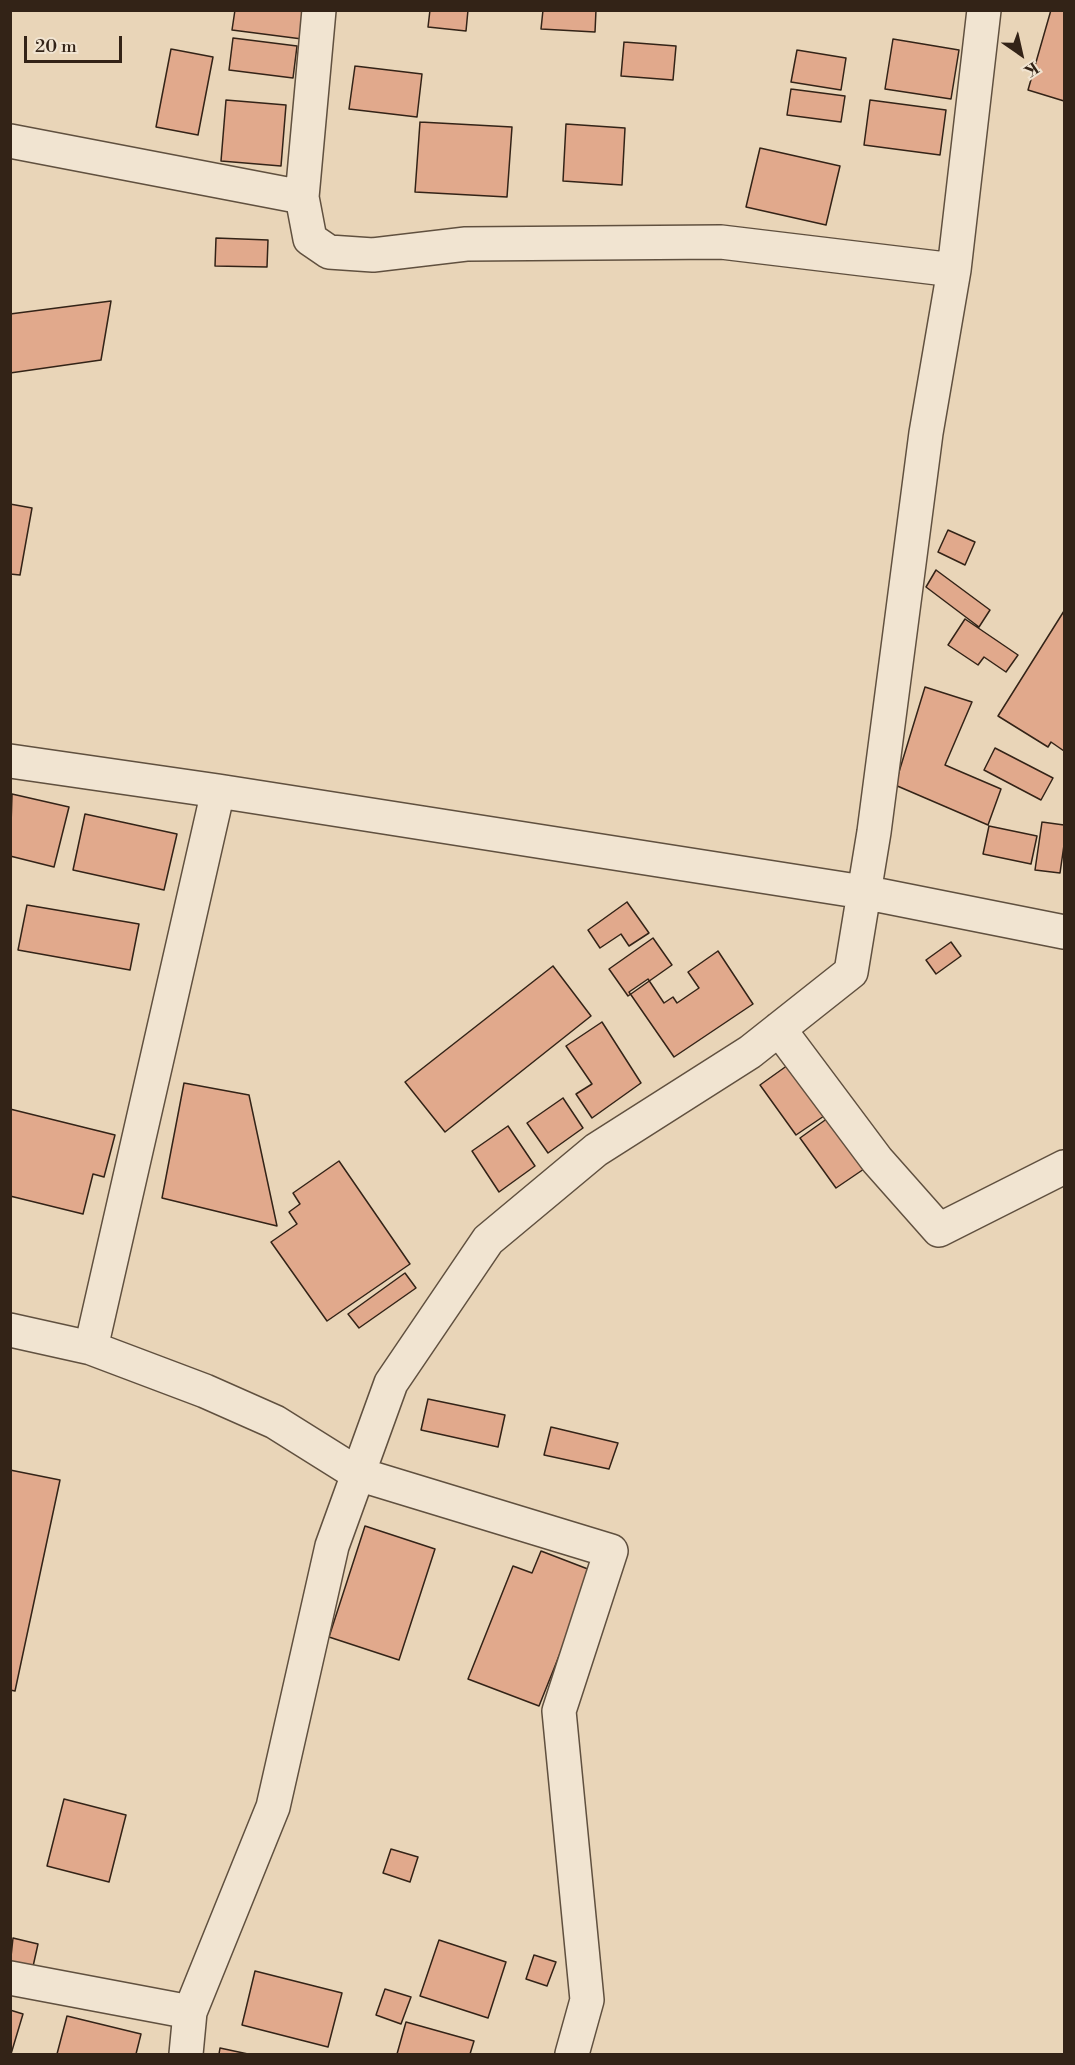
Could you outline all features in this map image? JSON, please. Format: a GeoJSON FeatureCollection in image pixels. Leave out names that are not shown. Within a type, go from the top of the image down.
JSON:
{"type":"FeatureCollection","features":[{"type":"Feature","properties":{"kind":"street"},"geometry":{"type":"LineString","coordinates":[[319,10],[302,197],[310,239],[329,252],[373,255],[466,244],[721,242],[954,270]]}},
{"type":"Feature","properties":{"kind":"street"},"geometry":{"type":"LineString","coordinates":[[186,2055],[190,2012],[273,1807],[332,1546],[391,1383],[488,1240],[596,1150],[750,1052],[851,972],[874,832],[926,433],[954,270],[984,10]]}},
{"type":"Feature","properties":{"kind":"street"},"geometry":{"type":"LineString","coordinates":[[10,141],[302,197]]}},
{"type":"Feature","properties":{"kind":"street"},"geometry":{"type":"LineString","coordinates":[[10,761],[218,791],[863,892],[1065,932]]}},
{"type":"Feature","properties":{"kind":"street"},"geometry":{"type":"LineString","coordinates":[[91,1348],[218,791]]}},
{"type":"Feature","properties":{"kind":"street"},"geometry":{"type":"LineString","coordinates":[[778,1029],[877,1160],[939,1230],[1065,1167]]}},
{"type":"Feature","properties":{"kind":"street"},"geometry":{"type":"LineString","coordinates":[[10,1329],[91,1348],[205,1391],[275,1422],[358,1474],[611,1551],[559,1711],[586,2000],[572,2055]]}},
{"type":"Feature","properties":{"kind":"street"},"geometry":{"type":"LineString","coordinates":[[10,1978],[190,2012]]}},
{"type":"Feature","properties":{"kind":"building"},"geometry":{"type":"Polygon","coordinates":[[[235,10],[305,10],[302,39],[232,30],[235,10]]]}},
{"type":"Feature","properties":{"kind":"building"},"geometry":{"type":"Polygon","coordinates":[[[430,10],[468,10],[466,31],[428,27],[430,10]]]}},
{"type":"Feature","properties":{"kind":"building"},"geometry":{"type":"Polygon","coordinates":[[[543,10],[596,10],[595,32],[541,29],[543,10]]]}},
{"type":"Feature","properties":{"kind":"building"},"geometry":{"type":"Polygon","coordinates":[[[1051,10],[1064,10],[1064,101],[1028,90],[1051,10]]]}},
{"type":"Feature","properties":{"kind":"building"},"geometry":{"type":"Polygon","coordinates":[[[233,38],[297,46],[293,78],[229,70],[233,38]]]}},
{"type":"Feature","properties":{"kind":"building"},"geometry":{"type":"Polygon","coordinates":[[[893,39],[959,50],[951,99],[885,89],[893,39]]]}},
{"type":"Feature","properties":{"kind":"building"},"geometry":{"type":"Polygon","coordinates":[[[624,42],[676,46],[673,80],[621,76],[624,42]]]}},
{"type":"Feature","properties":{"kind":"building"},"geometry":{"type":"Polygon","coordinates":[[[171,49],[213,57],[198,135],[156,127],[171,49]]]}},
{"type":"Feature","properties":{"kind":"building"},"geometry":{"type":"Polygon","coordinates":[[[797,50],[846,58],[841,90],[791,82],[797,50]]]}},
{"type":"Feature","properties":{"kind":"building"},"geometry":{"type":"Polygon","coordinates":[[[355,66],[422,74],[417,117],[349,109],[355,66]]]}},
{"type":"Feature","properties":{"kind":"building"},"geometry":{"type":"Polygon","coordinates":[[[791,89],[845,96],[841,122],[787,115],[791,89]]]}},
{"type":"Feature","properties":{"kind":"building"},"geometry":{"type":"Polygon","coordinates":[[[226,100],[286,105],[281,166],[221,161],[226,100]]]}},
{"type":"Feature","properties":{"kind":"building"},"geometry":{"type":"Polygon","coordinates":[[[870,100],[946,110],[940,155],[864,145],[870,100]]]}},
{"type":"Feature","properties":{"kind":"building"},"geometry":{"type":"Polygon","coordinates":[[[420,122],[512,127],[507,197],[415,192],[420,122]]]}},
{"type":"Feature","properties":{"kind":"building"},"geometry":{"type":"Polygon","coordinates":[[[566,124],[625,128],[622,185],[563,181],[566,124]]]}},
{"type":"Feature","properties":{"kind":"building"},"geometry":{"type":"Polygon","coordinates":[[[760,148],[840,166],[826,225],[746,207],[760,148]]]}},
{"type":"Feature","properties":{"kind":"building"},"geometry":{"type":"Polygon","coordinates":[[[216,238],[268,240],[267,267],[215,266],[216,238]]]}},
{"type":"Feature","properties":{"kind":"building"},"geometry":{"type":"Polygon","coordinates":[[[111,301],[101,360],[10,373],[10,314],[111,301]]]}},
{"type":"Feature","properties":{"kind":"building"},"geometry":{"type":"Polygon","coordinates":[[[10,504],[32,508],[20,575],[10,574],[10,504]]]}},
{"type":"Feature","properties":{"kind":"building"},"geometry":{"type":"Polygon","coordinates":[[[948,530],[975,542],[965,565],[938,552],[948,530]]]}},
{"type":"Feature","properties":{"kind":"building"},"geometry":{"type":"Polygon","coordinates":[[[936,570],[990,610],[979,627],[926,587],[936,570]]]}},
{"type":"Feature","properties":{"kind":"building"},"geometry":{"type":"Polygon","coordinates":[[[1064,611],[1064,751],[1051,742],[1048,747],[998,716],[1064,611]]]}},
{"type":"Feature","properties":{"kind":"building"},"geometry":{"type":"Polygon","coordinates":[[[965,619],[1018,655],[1006,672],[984,657],[978,665],[948,645],[965,619]]]}},
{"type":"Feature","properties":{"kind":"building"},"geometry":{"type":"Polygon","coordinates":[[[925,687],[972,702],[945,765],[1001,789],[988,825],[895,785],[925,687]]]}},
{"type":"Feature","properties":{"kind":"building"},"geometry":{"type":"Polygon","coordinates":[[[995,748],[1053,778],[1041,800],[984,770],[995,748]]]}},
{"type":"Feature","properties":{"kind":"building"},"geometry":{"type":"Polygon","coordinates":[[[12,794],[69,807],[54,867],[10,856],[12,794]]]}},
{"type":"Feature","properties":{"kind":"building"},"geometry":{"type":"Polygon","coordinates":[[[85,814],[177,834],[164,890],[73,870],[85,814]]]}},
{"type":"Feature","properties":{"kind":"building"},"geometry":{"type":"Polygon","coordinates":[[[1042,822],[1064,825],[1060,873],[1035,870],[1042,822]]]}},
{"type":"Feature","properties":{"kind":"building"},"geometry":{"type":"Polygon","coordinates":[[[989,826],[1037,836],[1031,864],[983,854],[989,826]]]}},
{"type":"Feature","properties":{"kind":"building"},"geometry":{"type":"Polygon","coordinates":[[[627,902],[649,933],[629,946],[621,934],[600,948],[588,930],[627,902]]]}},
{"type":"Feature","properties":{"kind":"building"},"geometry":{"type":"Polygon","coordinates":[[[27,905],[139,924],[130,970],[18,950],[27,905]]]}},
{"type":"Feature","properties":{"kind":"building"},"geometry":{"type":"Polygon","coordinates":[[[653,938],[672,965],[628,996],[609,969],[653,938]]]}},
{"type":"Feature","properties":{"kind":"building"},"geometry":{"type":"Polygon","coordinates":[[[951,942],[961,956],[936,974],[926,960],[951,942]]]}},
{"type":"Feature","properties":{"kind":"building"},"geometry":{"type":"Polygon","coordinates":[[[718,951],[753,1004],[674,1057],[629,992],[648,979],[664,1003],[673,997],[677,1003],[699,988],[688,972],[718,951]]]}},
{"type":"Feature","properties":{"kind":"building"},"geometry":{"type":"Polygon","coordinates":[[[553,966],[591,1016],[445,1132],[405,1082],[553,966]]]}},
{"type":"Feature","properties":{"kind":"building"},"geometry":{"type":"Polygon","coordinates":[[[602,1022],[641,1083],[592,1118],[576,1094],[592,1084],[566,1046],[602,1022]]]}},
{"type":"Feature","properties":{"kind":"building"},"geometry":{"type":"Polygon","coordinates":[[[788,1065],[824,1116],[796,1135],[760,1085],[788,1065]]]}},
{"type":"Feature","properties":{"kind":"building"},"geometry":{"type":"Polygon","coordinates":[[[184,1083],[249,1095],[277,1226],[162,1198],[184,1083]]]}},
{"type":"Feature","properties":{"kind":"building"},"geometry":{"type":"Polygon","coordinates":[[[563,1098],[583,1128],[548,1153],[527,1123],[563,1098]]]}},
{"type":"Feature","properties":{"kind":"building"},"geometry":{"type":"Polygon","coordinates":[[[10,1109],[115,1135],[104,1177],[93,1174],[83,1214],[10,1196],[10,1109]]]}},
{"type":"Feature","properties":{"kind":"building"},"geometry":{"type":"Polygon","coordinates":[[[828,1118],[864,1169],[836,1188],[800,1138],[828,1118]]]}},
{"type":"Feature","properties":{"kind":"building"},"geometry":{"type":"Polygon","coordinates":[[[508,1126],[535,1166],[499,1192],[472,1151],[508,1126]]]}},
{"type":"Feature","properties":{"kind":"building"},"geometry":{"type":"Polygon","coordinates":[[[339,1161],[410,1264],[327,1321],[271,1242],[297,1224],[289,1212],[300,1204],[293,1193],[339,1161]]]}},
{"type":"Feature","properties":{"kind":"building"},"geometry":{"type":"Polygon","coordinates":[[[405,1273],[416,1288],[359,1328],[348,1314],[405,1273]]]}},
{"type":"Feature","properties":{"kind":"building"},"geometry":{"type":"Polygon","coordinates":[[[428,1399],[505,1415],[498,1447],[421,1430],[428,1399]]]}},
{"type":"Feature","properties":{"kind":"building"},"geometry":{"type":"Polygon","coordinates":[[[551,1427],[618,1443],[609,1469],[544,1455],[551,1427]]]}},
{"type":"Feature","properties":{"kind":"building"},"geometry":{"type":"Polygon","coordinates":[[[10,1470],[60,1480],[15,1691],[10,1690],[10,1470]]]}},
{"type":"Feature","properties":{"kind":"building"},"geometry":{"type":"Polygon","coordinates":[[[365,1526],[435,1549],[399,1660],[329,1637],[365,1526]]]}},
{"type":"Feature","properties":{"kind":"building"},"geometry":{"type":"Polygon","coordinates":[[[541,1551],[593,1571],[539,1706],[468,1679],[513,1566],[532,1573],[541,1551]]]}},
{"type":"Feature","properties":{"kind":"building"},"geometry":{"type":"Polygon","coordinates":[[[64,1799],[126,1815],[109,1882],[47,1866],[64,1799]]]}},
{"type":"Feature","properties":{"kind":"building"},"geometry":{"type":"Polygon","coordinates":[[[391,1849],[418,1857],[410,1882],[383,1873],[391,1849]]]}},
{"type":"Feature","properties":{"kind":"building"},"geometry":{"type":"Polygon","coordinates":[[[13,1938],[38,1944],[32,1971],[10,1966],[13,1938]]]}},
{"type":"Feature","properties":{"kind":"building"},"geometry":{"type":"Polygon","coordinates":[[[439,1940],[506,1962],[488,2018],[420,1996],[439,1940]]]}},
{"type":"Feature","properties":{"kind":"building"},"geometry":{"type":"Polygon","coordinates":[[[534,1955],[556,1962],[547,1986],[526,1979],[534,1955]]]}},
{"type":"Feature","properties":{"kind":"building"},"geometry":{"type":"Polygon","coordinates":[[[255,1971],[342,1993],[328,2047],[242,2025],[255,1971]]]}},
{"type":"Feature","properties":{"kind":"building"},"geometry":{"type":"Polygon","coordinates":[[[385,1989],[411,1997],[401,2024],[376,2015],[385,1989]]]}},
{"type":"Feature","properties":{"kind":"building"},"geometry":{"type":"Polygon","coordinates":[[[10,2010],[23,2014],[11,2054],[10,2054],[10,2010]]]}},
{"type":"Feature","properties":{"kind":"building"},"geometry":{"type":"Polygon","coordinates":[[[67,2016],[141,2034],[136,2054],[57,2054],[67,2016]]]}},
{"type":"Feature","properties":{"kind":"building"},"geometry":{"type":"Polygon","coordinates":[[[406,2022],[474,2041],[470,2054],[397,2054],[406,2022]]]}},
{"type":"Feature","properties":{"kind":"building"},"geometry":{"type":"Polygon","coordinates":[[[220,2048],[248,2054],[219,2054],[220,2048]]]}}]}
